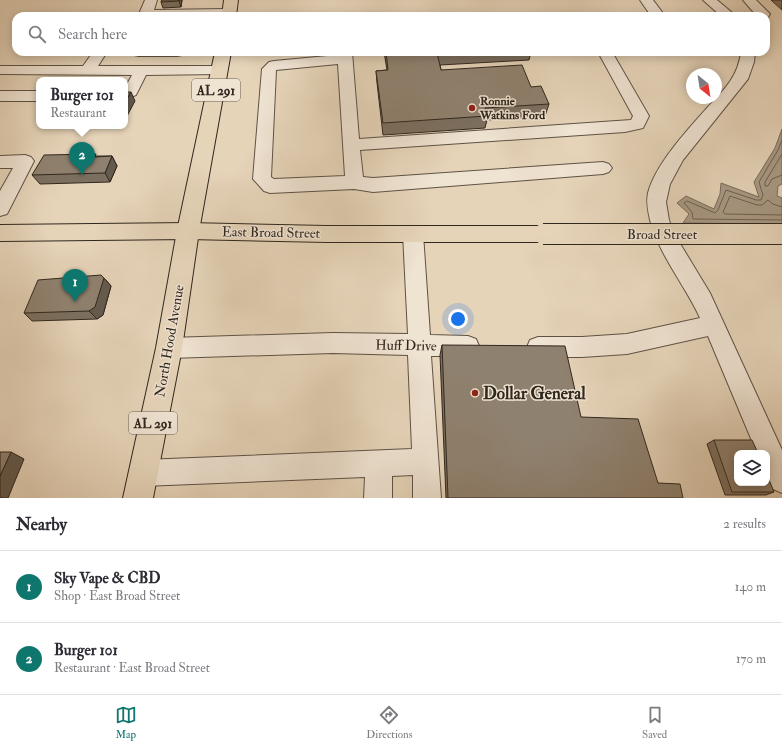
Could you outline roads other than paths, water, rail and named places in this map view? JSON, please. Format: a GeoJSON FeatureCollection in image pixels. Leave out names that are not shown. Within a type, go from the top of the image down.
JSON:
{"type":"FeatureCollection","features":[{"type":"Feature","properties":{"kind":"main road","name":"AL 291"},"geometry":{"type":"LineString","coordinates":[[188,230],[222,56]]}},
{"type":"Feature","properties":{"kind":"main road","name":"East Broad Street"},"geometry":{"type":"LineString","coordinates":[[0,233],[188,230],[327,234],[543,234]]}},
{"type":"Feature","properties":{"kind":"main road","name":"North Hood Avenue"},"geometry":{"type":"LineString","coordinates":[[140,485],[169,348],[188,230]]}},
{"type":"Feature","properties":{"kind":"main road","name":"Broad Street"},"geometry":{"type":"LineString","coordinates":[[543,234],[782,234]]}},
{"type":"Feature","properties":{"kind":"street"},"geometry":{"type":"LineString","coordinates":[[147,12],[151,0]]}},
{"type":"Feature","properties":{"kind":"street"},"geometry":{"type":"LineString","coordinates":[[195,12],[201,0]]}},
{"type":"Feature","properties":{"kind":"street"},"geometry":{"type":"LineString","coordinates":[[646,0],[655,12]]}},
{"type":"Feature","properties":{"kind":"street"},"geometry":{"type":"LineString","coordinates":[[709,0],[724,12]]}},
{"type":"Feature","properties":{"kind":"street"},"geometry":{"type":"LineString","coordinates":[[749,0],[761,12]]}},
{"type":"Feature","properties":{"kind":"street"},"geometry":{"type":"LineString","coordinates":[[216,12],[230,10]]}},
{"type":"Feature","properties":{"kind":"street"},"geometry":{"type":"LineString","coordinates":[[88,70],[97,56]]}},
{"type":"Feature","properties":{"kind":"street"},"geometry":{"type":"LineString","coordinates":[[338,56],[274,65],[269,69],[262,179],[270,186],[354,182],[373,185],[603,168]]}},
{"type":"Feature","properties":{"kind":"street"},"geometry":{"type":"LineString","coordinates":[[345,56],[354,182]]}},
{"type":"Feature","properties":{"kind":"street"},"geometry":{"type":"LineString","coordinates":[[351,145],[624,127],[637,124],[641,116],[607,56]]}},
{"type":"Feature","properties":{"kind":"street"},"geometry":{"type":"LineString","coordinates":[[748,56],[748,62],[739,82],[710,115],[668,170],[657,190],[657,207],[661,224],[673,252],[701,298],[782,480]]}},
{"type":"Feature","properties":{"kind":"street"},"geometry":{"type":"LineString","coordinates":[[0,90],[7,70],[220,70]]}},
{"type":"Feature","properties":{"kind":"street"},"geometry":{"type":"LineString","coordinates":[[131,92],[141,71]]}},
{"type":"Feature","properties":{"kind":"street"},"geometry":{"type":"LineString","coordinates":[[0,96],[36,96]]}},
{"type":"Feature","properties":{"kind":"street"},"geometry":{"type":"LineString","coordinates":[[0,162],[25,161],[0,209]]}},
{"type":"Feature","properties":{"kind":"street"},"geometry":{"type":"LineString","coordinates":[[413,234],[427,498]]}},
{"type":"Feature","properties":{"kind":"street"},"geometry":{"type":"LineString","coordinates":[[520,346],[582,347],[627,344],[712,325]]}},
{"type":"Feature","properties":{"kind":"street","name":"Huff Drive"},"geometry":{"type":"LineString","coordinates":[[169,348],[333,344],[489,346]]}},
{"type":"Feature","properties":{"kind":"street"},"geometry":{"type":"LineString","coordinates":[[140,485],[378,463],[426,461]]}},
{"type":"Feature","properties":{"kind":"street"},"geometry":{"type":"LineString","coordinates":[[378,463],[378,498]]}},
{"type":"Feature","properties":{"kind":"water"},"geometry":{"type":"Polygon","coordinates":[[[782,129],[782,184],[778,186],[777,196],[782,198],[782,224],[683,223],[689,214],[677,203],[686,196],[714,209],[720,194],[721,183],[759,197],[754,182],[775,148],[782,129]]]}},
{"type":"Feature","properties":{"kind":"place","name":"Ronnie Watkins Ford"},"geometry":{"type":"Point","coordinates":[472,108]}},
{"type":"Feature","properties":{"kind":"place","name":"Burger 101"},"geometry":{"type":"Point","coordinates":[82,175]}},
{"type":"Feature","properties":{"kind":"place","name":"Sky Vape & CBD"},"geometry":{"type":"Point","coordinates":[75,302]}},
{"type":"Feature","properties":{"kind":"place","name":"Dollar General"},"geometry":{"type":"Point","coordinates":[475,393]}}]}
